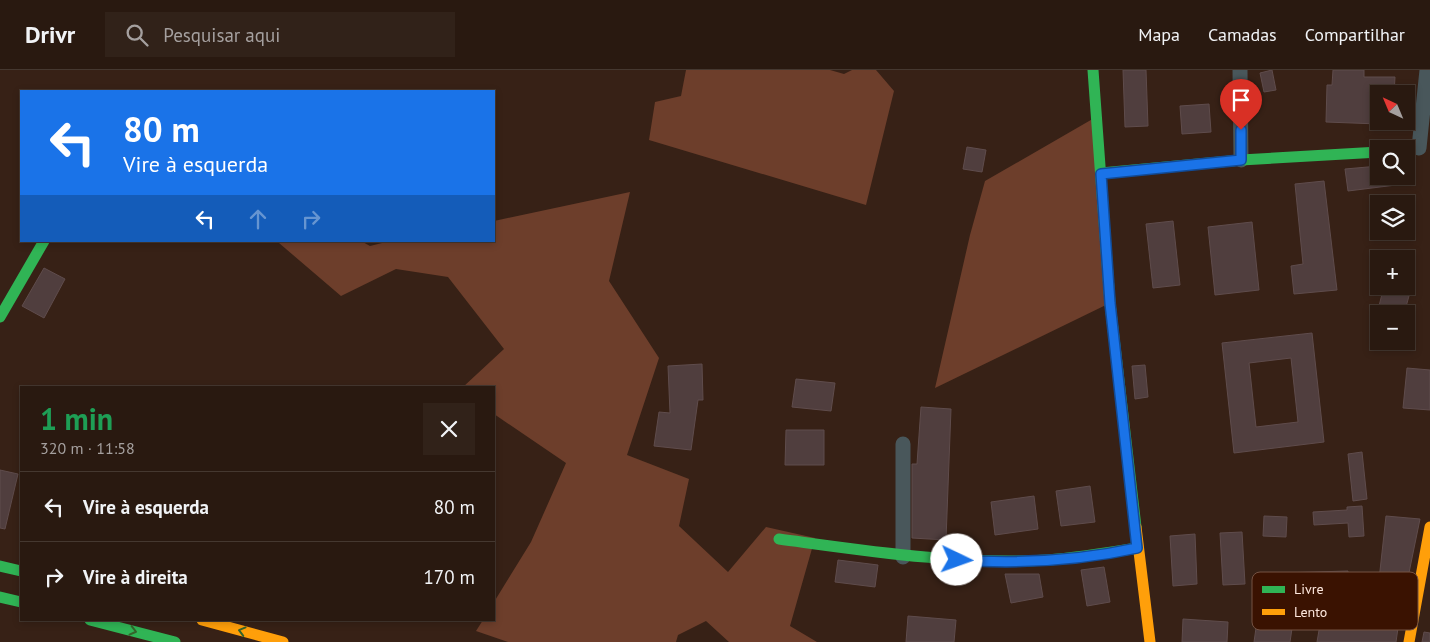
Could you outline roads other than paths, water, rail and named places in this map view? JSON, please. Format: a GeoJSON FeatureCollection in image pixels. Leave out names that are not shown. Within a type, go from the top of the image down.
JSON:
{"type":"FeatureCollection","features":[{"type":"Feature","properties":{"kind":"street"},"geometry":{"type":"LineString","coordinates":[[1093,70],[1110,303],[1137,548],[1150,642]]}},
{"type":"Feature","properties":{"kind":"street"},"geometry":{"type":"LineString","coordinates":[[1240,70],[1241,160]]}},
{"type":"Feature","properties":{"kind":"street"},"geometry":{"type":"LineString","coordinates":[[1418,149],[1427,70]]}},
{"type":"Feature","properties":{"kind":"street"},"geometry":{"type":"LineString","coordinates":[[1101,174],[1241,160],[1370,153]]}},
{"type":"Feature","properties":{"kind":"street"},"geometry":{"type":"LineString","coordinates":[[0,317],[43,242]]}},
{"type":"Feature","properties":{"kind":"street"},"geometry":{"type":"LineString","coordinates":[[903,444],[903,557]]}},
{"type":"Feature","properties":{"kind":"street"},"geometry":{"type":"LineString","coordinates":[[1418,596],[1430,527]]}},
{"type":"Feature","properties":{"kind":"street"},"geometry":{"type":"LineString","coordinates":[[779,539],[903,557],[975,562],[1039,561],[1095,557],[1137,548]]}},
{"type":"Feature","properties":{"kind":"street"},"geometry":{"type":"LineString","coordinates":[[0,566],[20,571]]}},
{"type":"Feature","properties":{"kind":"street"},"geometry":{"type":"LineString","coordinates":[[0,597],[20,602]]}},
{"type":"Feature","properties":{"kind":"street"},"geometry":{"type":"LineString","coordinates":[[94,621],[176,642]]}},
{"type":"Feature","properties":{"kind":"street"},"geometry":{"type":"LineString","coordinates":[[206,621],[283,642]]}}]}
